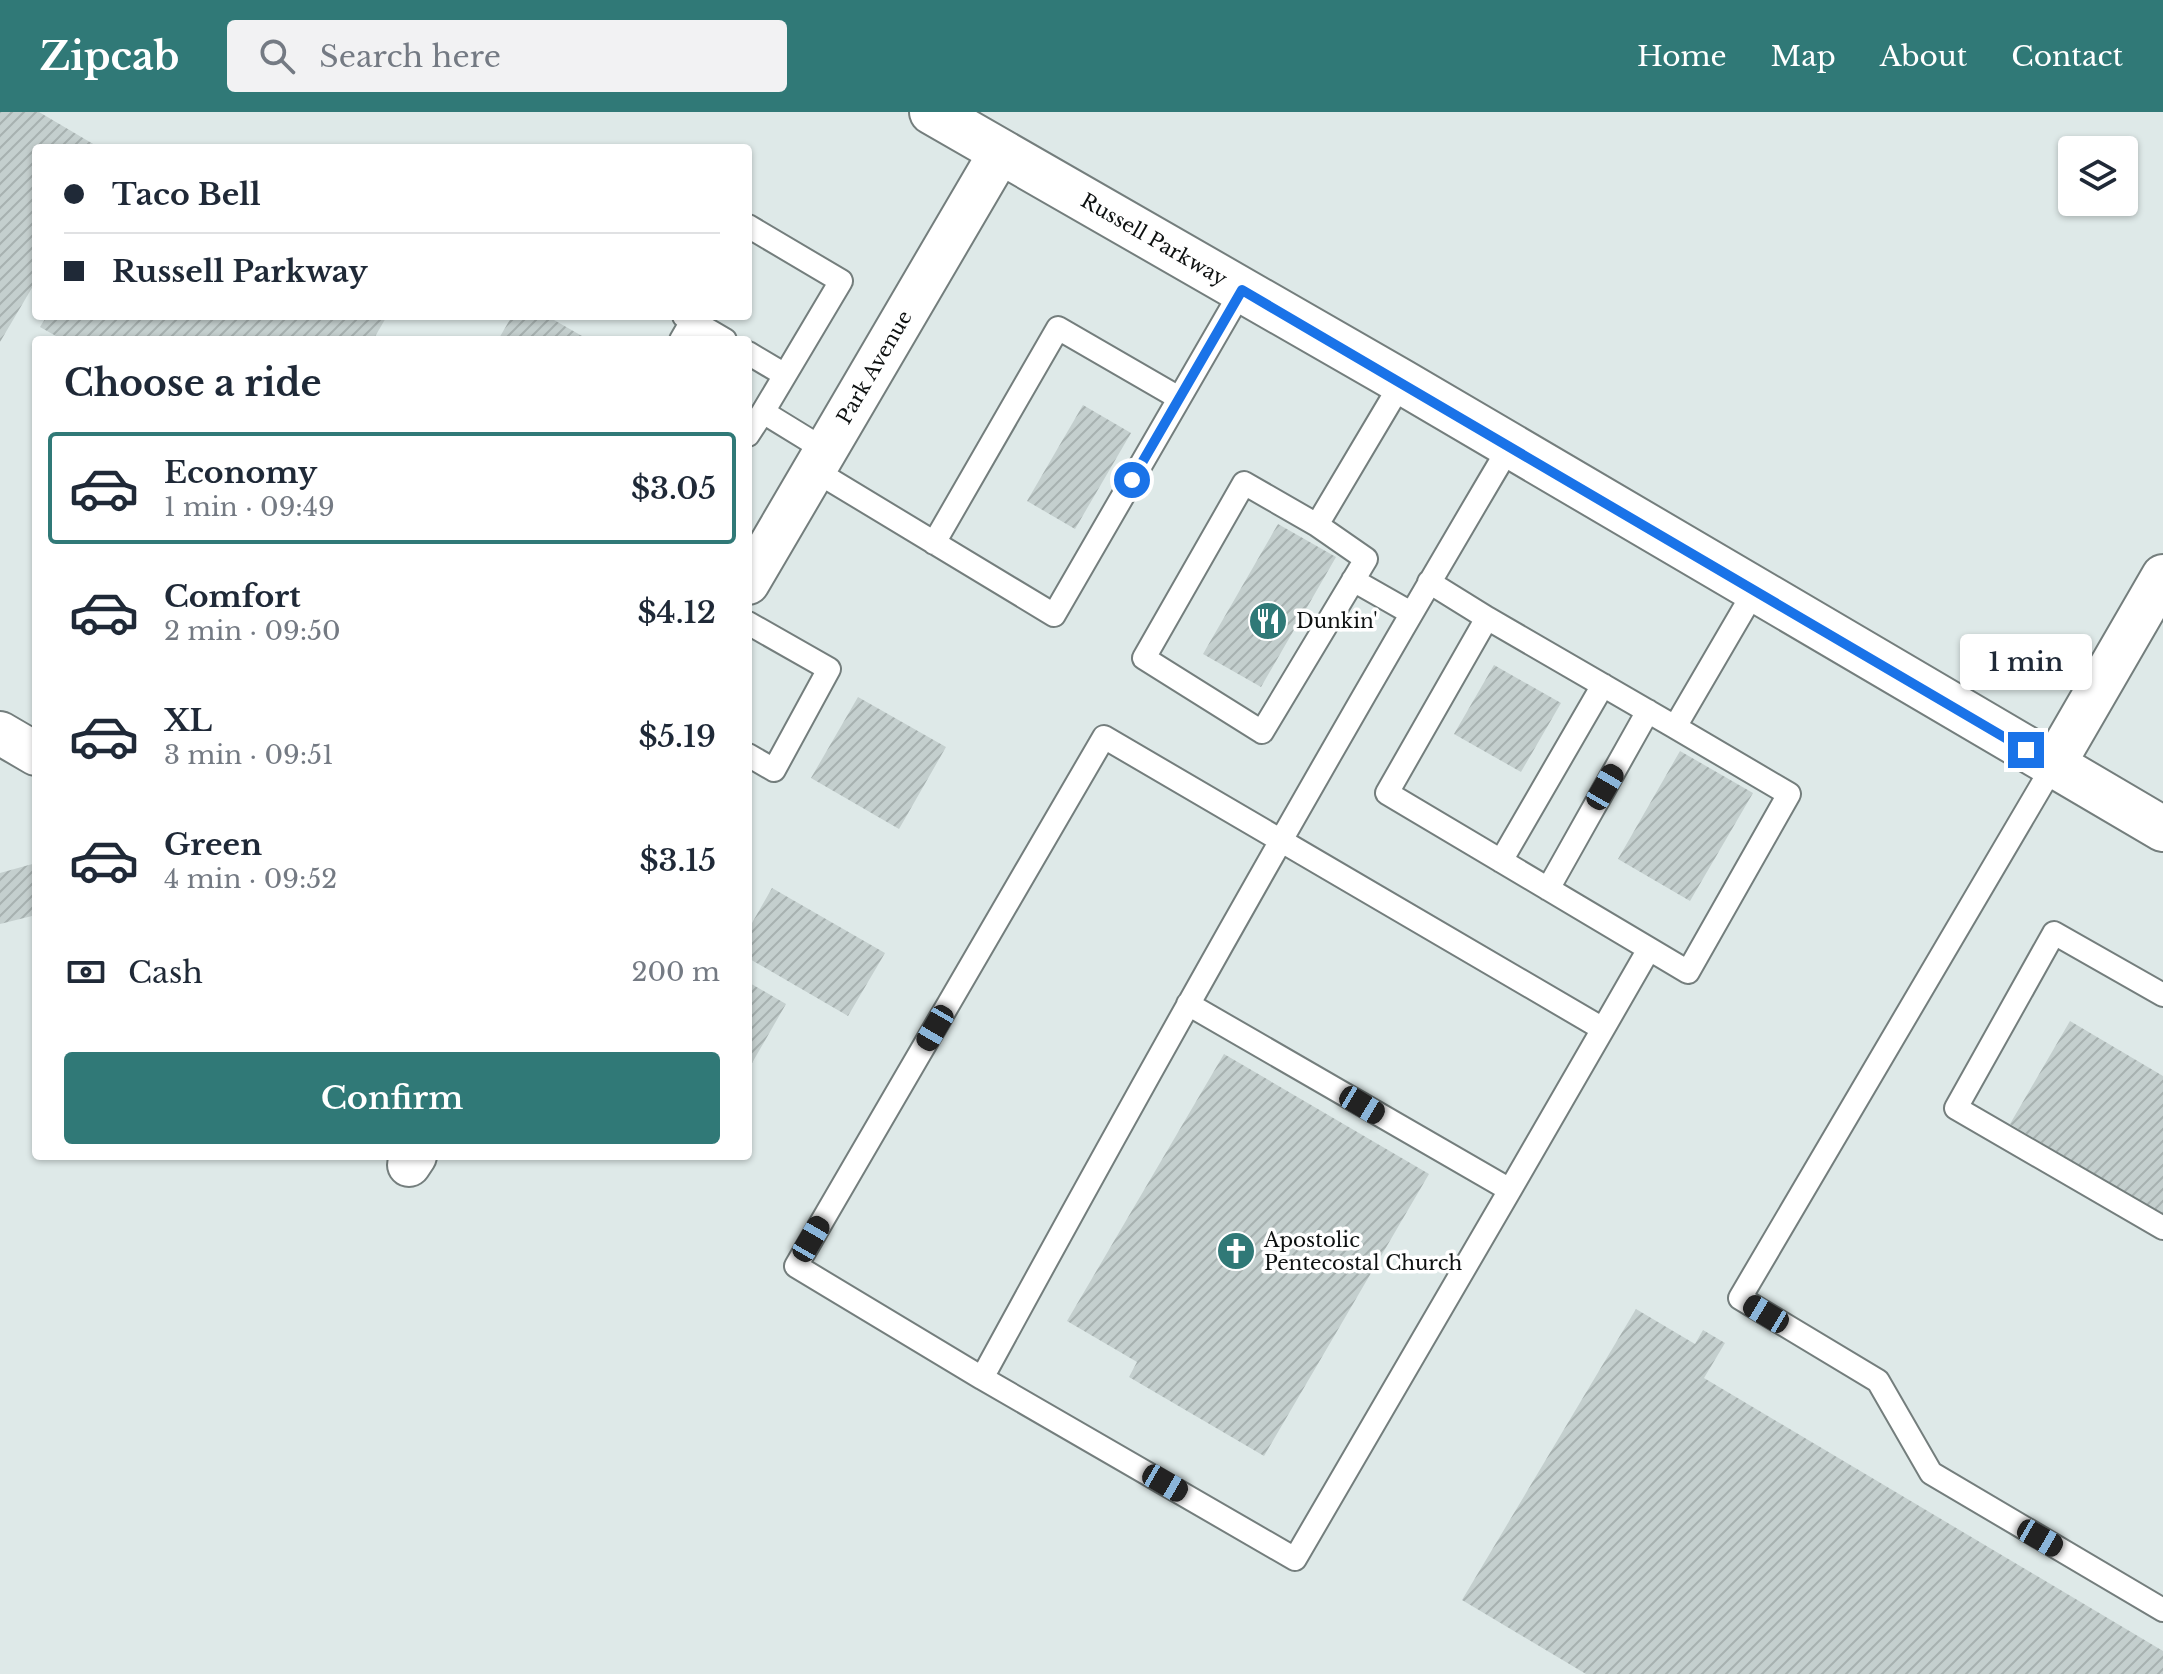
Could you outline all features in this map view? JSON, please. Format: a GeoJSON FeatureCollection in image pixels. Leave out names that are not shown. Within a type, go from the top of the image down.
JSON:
{"type":"FeatureCollection","features":[{"type":"Feature","properties":{"kind":"main road","name":"Russell Parkway"},"geometry":{"type":"LineString","coordinates":[[932,112],[1402,382],[2163,829]]}},
{"type":"Feature","properties":{"kind":"street","name":"Park Avenue"},"geometry":{"type":"LineString","coordinates":[[752,576],[1001,151]]}},
{"type":"Feature","properties":{"kind":"street"},"geometry":{"type":"LineString","coordinates":[[2053,766],[2163,576]]}},
{"type":"Feature","properties":{"kind":"street"},"geometry":{"type":"LineString","coordinates":[[0,733],[32,752]]}},
{"type":"Feature","properties":{"kind":"lane"},"geometry":{"type":"LineString","coordinates":[[752,228],[841,281],[752,429]]}},
{"type":"Feature","properties":{"kind":"lane"},"geometry":{"type":"LineString","coordinates":[[763,412],[819,460],[934,543],[1054,615],[1242,290]]}},
{"type":"Feature","properties":{"kind":"lane"},"geometry":{"type":"LineString","coordinates":[[685,326],[714,336]]}},
{"type":"Feature","properties":{"kind":"lane"},"geometry":{"type":"LineString","coordinates":[[934,543],[1058,328],[1179,398]]}},
{"type":"Feature","properties":{"kind":"lane"},"geometry":{"type":"LineString","coordinates":[[752,355],[785,375]]}},
{"type":"Feature","properties":{"kind":"lane"},"geometry":{"type":"LineString","coordinates":[[1317,525],[1402,382]]}},
{"type":"Feature","properties":{"kind":"lane"},"geometry":{"type":"LineString","coordinates":[[982,1378],[1282,838],[1510,446]]}},
{"type":"Feature","properties":{"kind":"lane"},"geometry":{"type":"LineString","coordinates":[[1244,483],[1317,525],[1366,559],[1262,732],[1144,658],[1244,483]]}},
{"type":"Feature","properties":{"kind":"lane"},"geometry":{"type":"LineString","coordinates":[[1353,580],[1411,613]]}},
{"type":"Feature","properties":{"kind":"lane"},"geometry":{"type":"LineString","coordinates":[[1429,582],[1789,794],[1688,972],[1387,793],[1487,618]]}},
{"type":"Feature","properties":{"kind":"lane"},"geometry":{"type":"LineString","coordinates":[[1675,727],[1755,590]]}},
{"type":"Feature","properties":{"kind":"lane"},"geometry":{"type":"LineString","coordinates":[[752,625],[829,669],[774,770],[752,757]]}},
{"type":"Feature","properties":{"kind":"lane"},"geometry":{"type":"LineString","coordinates":[[1501,861],[1603,685]]}},
{"type":"Feature","properties":{"kind":"lane"},"geometry":{"type":"LineString","coordinates":[[1548,889],[1648,711]]}},
{"type":"Feature","properties":{"kind":"lane"},"geometry":{"type":"LineString","coordinates":[[1603,1029],[1282,838],[1104,737],[796,1266],[982,1378],[1295,1559],[1510,1190],[1603,1029],[1649,949]]}},
{"type":"Feature","properties":{"kind":"lane"},"geometry":{"type":"LineString","coordinates":[[2053,766],[1740,1298],[1878,1381],[1931,1473],[2161,1605]]}},
{"type":"Feature","properties":{"kind":"lane"},"geometry":{"type":"LineString","coordinates":[[2163,995],[2054,933],[1956,1108],[2163,1228]]}},
{"type":"Feature","properties":{"kind":"lane"},"geometry":{"type":"LineString","coordinates":[[1188,1004],[1510,1190]]}},
{"type":"Feature","properties":{"kind":"building"},"geometry":{"type":"Polygon","coordinates":[[[0,112],[39,112],[93,144],[32,144],[32,288],[0,342],[0,112]]]}},
{"type":"Feature","properties":{"kind":"building"},"geometry":{"type":"Polygon","coordinates":[[[44,320],[385,320],[375,336],[56,336],[40,327],[44,320]]]}},
{"type":"Feature","properties":{"kind":"building"},"geometry":{"type":"Polygon","coordinates":[[[510,320],[554,320],[582,336],[500,336],[510,320]]]}},
{"type":"Feature","properties":{"kind":"building"},"geometry":{"type":"Polygon","coordinates":[[[1083,405],[1131,433],[1075,529],[1027,501],[1083,405]]]}},
{"type":"Feature","properties":{"kind":"building"},"geometry":{"type":"Polygon","coordinates":[[[1278,524],[1336,557],[1261,687],[1203,654],[1278,524]]]}},
{"type":"Feature","properties":{"kind":"building"},"geometry":{"type":"Polygon","coordinates":[[[1494,665],[1561,703],[1521,772],[1454,734],[1494,665]]]}},
{"type":"Feature","properties":{"kind":"building"},"geometry":{"type":"Polygon","coordinates":[[[858,697],[946,747],[899,829],[811,778],[858,697]]]}},
{"type":"Feature","properties":{"kind":"building"},"geometry":{"type":"Polygon","coordinates":[[[1680,751],[1753,793],[1690,901],[1618,859],[1680,751]]]}},
{"type":"Feature","properties":{"kind":"building"},"geometry":{"type":"Polygon","coordinates":[[[32,864],[32,916],[0,924],[0,873],[32,864]]]}},
{"type":"Feature","properties":{"kind":"building"},"geometry":{"type":"Polygon","coordinates":[[[772,888],[885,953],[848,1016],[752,960],[752,923],[772,888]]]}},
{"type":"Feature","properties":{"kind":"building"},"geometry":{"type":"Polygon","coordinates":[[[752,984],[786,1004],[752,1063],[752,984]]]}},
{"type":"Feature","properties":{"kind":"building"},"geometry":{"type":"Polygon","coordinates":[[[2070,1021],[2163,1076],[2163,1215],[2010,1124],[2070,1021]]]}},
{"type":"Feature","properties":{"kind":"building"},"geometry":{"type":"Polygon","coordinates":[[[1224,1054],[1429,1174],[1264,1456],[1129,1377],[1137,1362],[1067,1321],[1224,1054]]]}},
{"type":"Feature","properties":{"kind":"building"},"geometry":{"type":"Polygon","coordinates":[[[1636,1309],[1695,1344],[1703,1330],[1725,1343],[1704,1378],[2163,1651],[2163,1674],[1586,1674],[1462,1600],[1636,1309]]]}},
{"type":"Feature","properties":{"kind":"place","name":"Dunkin'"},"geometry":{"type":"Point","coordinates":[1268,621]}},
{"type":"Feature","properties":{"kind":"place","name":"Apostolic Pentecostal Church"},"geometry":{"type":"Point","coordinates":[1236,1251]}},
{"type":"Feature","properties":{"kind":"route"},"geometry":{"type":"LineString","coordinates":[[1132,480],[1242,290],[2026,750]]}}]}
